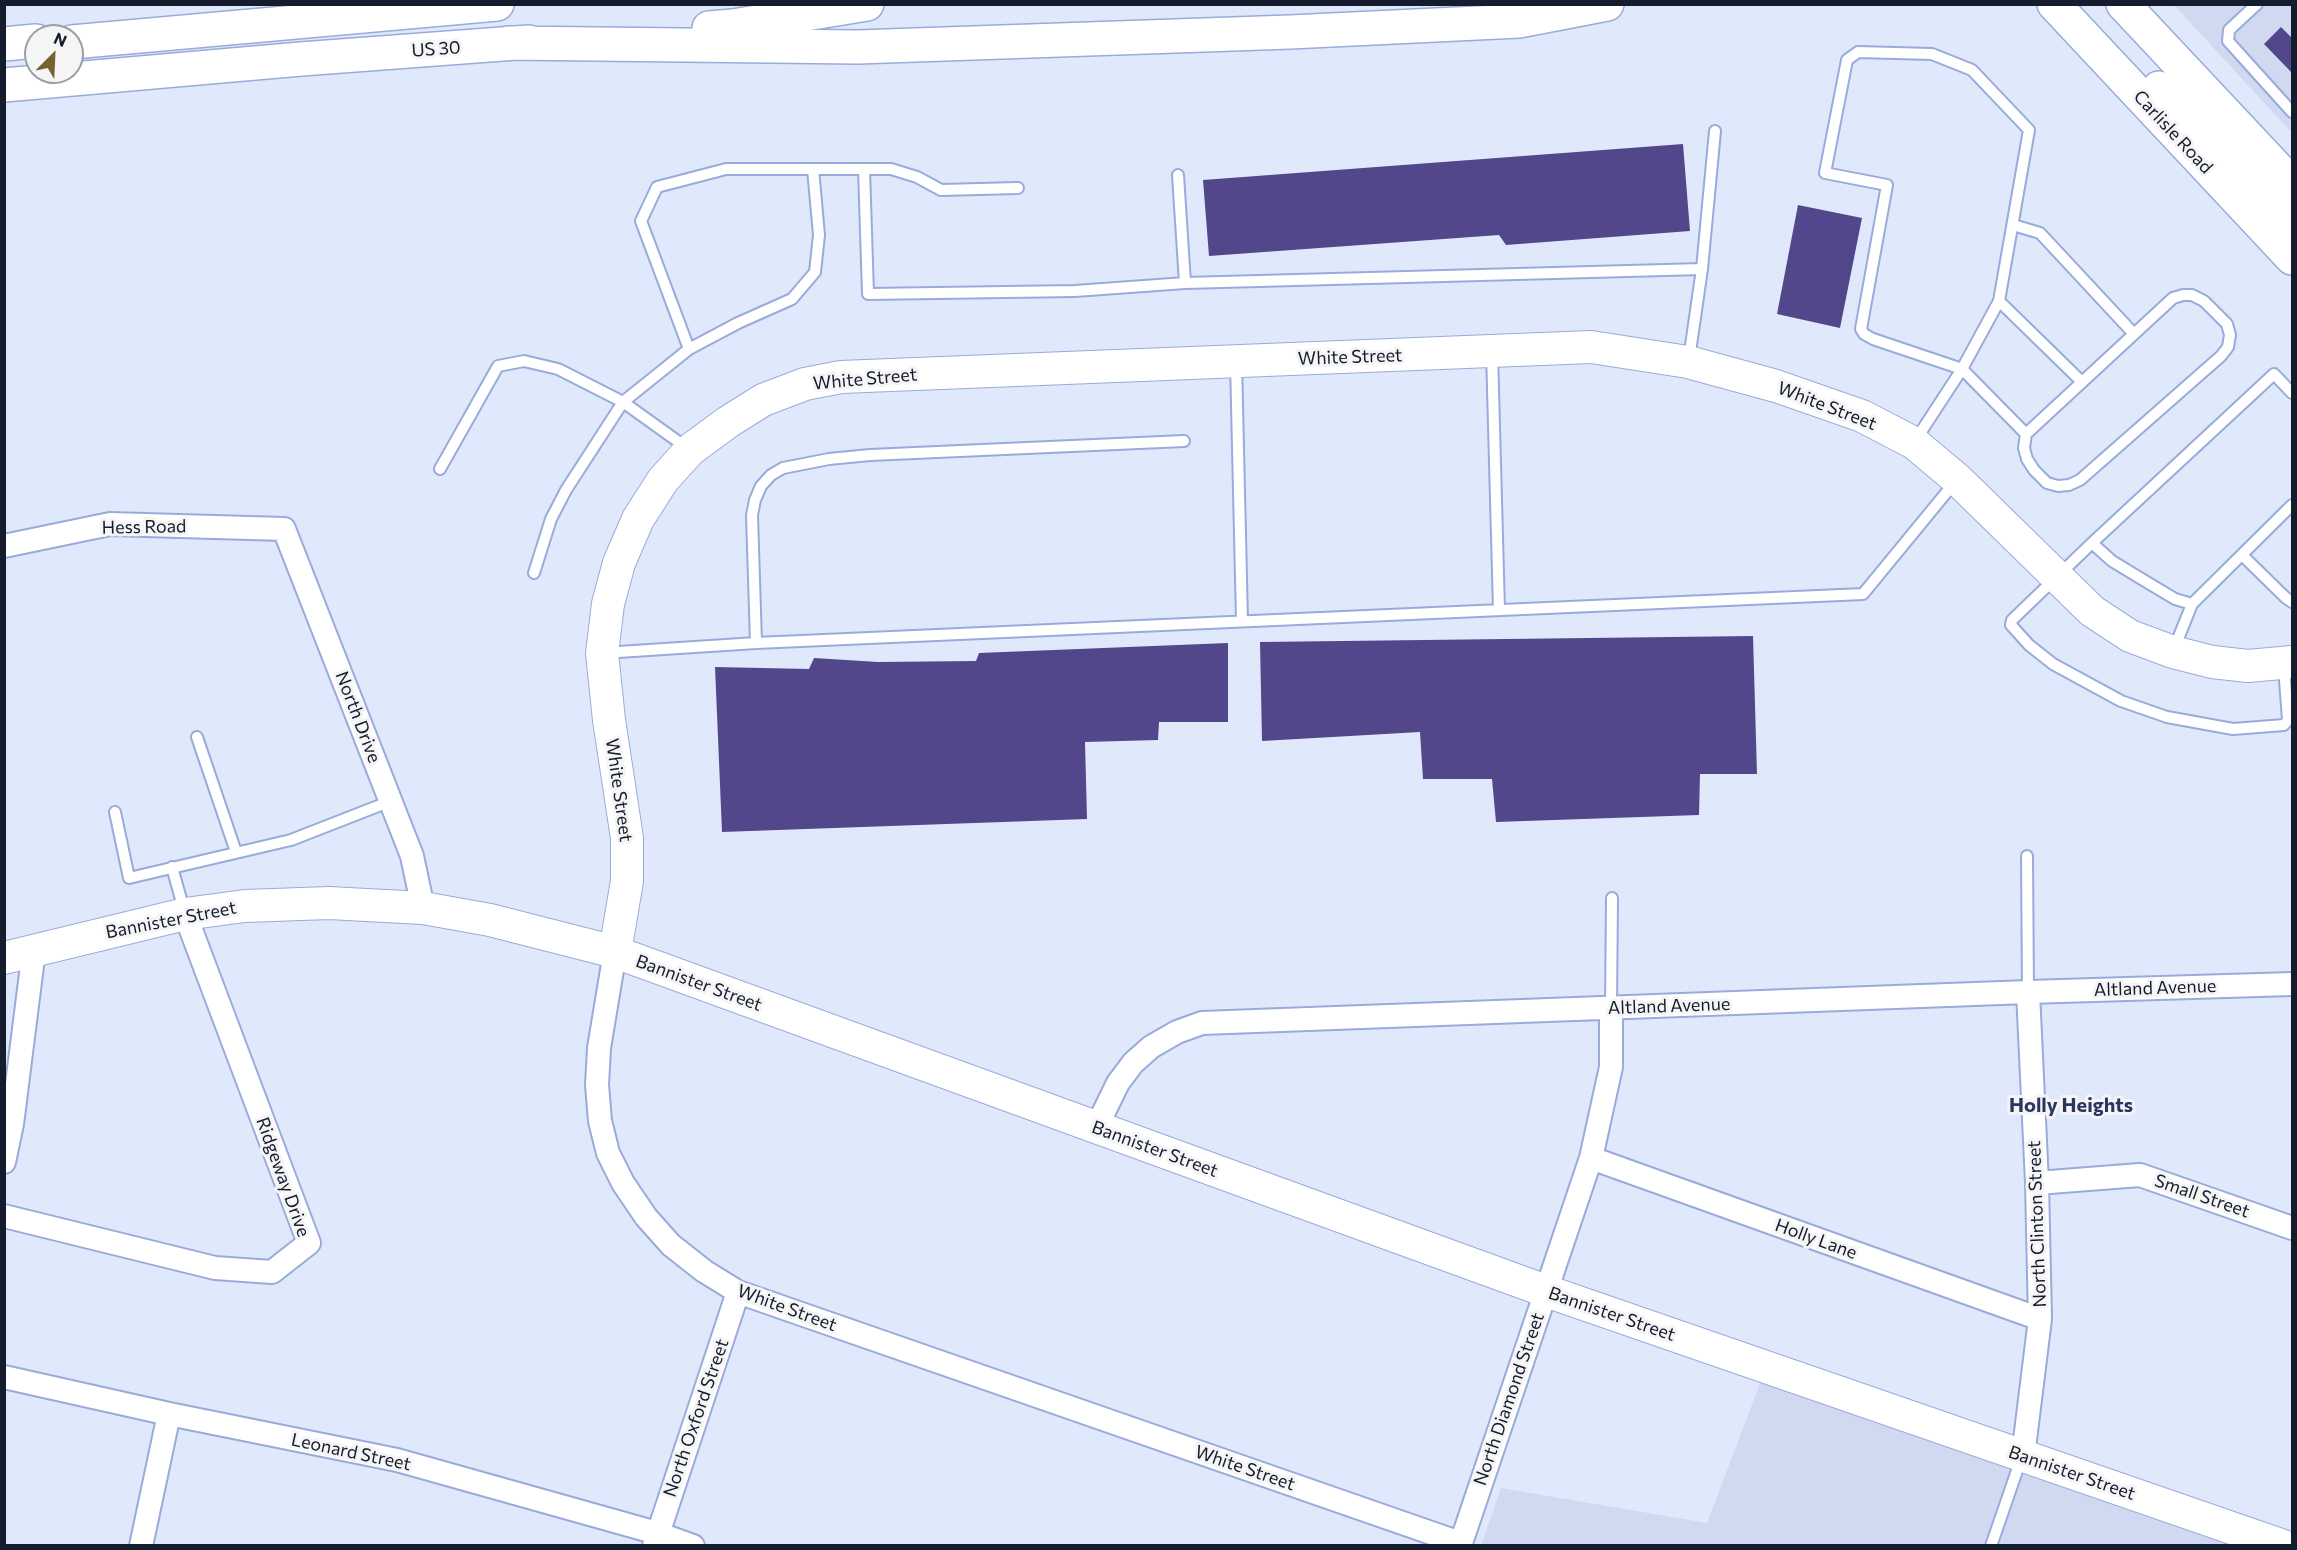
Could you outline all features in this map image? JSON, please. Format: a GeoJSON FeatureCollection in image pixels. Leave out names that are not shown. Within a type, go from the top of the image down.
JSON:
{"type":"FeatureCollection","features":[{"type":"Feature","properties":{"kind":"main road"},"geometry":{"type":"LineString","coordinates":[[84,35],[334,4]]}},
{"type":"Feature","properties":{"kind":"main road"},"geometry":{"type":"LineString","coordinates":[[84,41],[498,4]]}},
{"type":"Feature","properties":{"kind":"main road","name":"US 30"},"geometry":{"type":"LineString","coordinates":[[4,86],[301,59],[733,26],[867,4]]}},
{"type":"Feature","properties":{"kind":"main road"},"geometry":{"type":"LineString","coordinates":[[508,43],[858,47],[1519,21],[1607,4]]}},
{"type":"Feature","properties":{"kind":"main road"},"geometry":{"type":"LineString","coordinates":[[2123,4],[2292,184]]}},
{"type":"Feature","properties":{"kind":"main road"},"geometry":{"type":"LineString","coordinates":[[2064,16],[2169,95],[2277,207],[2292,217]]}},
{"type":"Feature","properties":{"kind":"main road","name":"Carlisle Road"},"geometry":{"type":"LineString","coordinates":[[2064,16],[2292,258]]}},
{"type":"Feature","properties":{"kind":"main road"},"geometry":{"type":"LineString","coordinates":[[4,46],[24,42]]}},
{"type":"Feature","properties":{"kind":"main road"},"geometry":{"type":"LineString","coordinates":[[4,46],[24,45]]}},
{"type":"Feature","properties":{"kind":"street","name":"White Street"},"geometry":{"type":"LineString","coordinates":[[1460,1544],[738,1292],[704,1271],[671,1245],[646,1217],[629,1192],[608,1153],[600,1121],[597,1085],[599,1048],[627,881],[627,838],[609,720],[602,654],[608,604],[619,563],[638,519],[663,480],[690,450],[763,400],[805,384],[841,378],[1591,347],[1688,362],[1776,386],[1862,416],[1914,443],[1957,479],[2092,611],[2130,636],[2173,652],[2212,662],[2248,666],[2288,663]]}},
{"type":"Feature","properties":{"kind":"street","name":"Hess Road"},"geometry":{"type":"LineString","coordinates":[[4,546],[110,524],[285,529]]}},
{"type":"Feature","properties":{"kind":"street","name":"North Drive"},"geometry":{"type":"LineString","coordinates":[[285,529],[412,856],[423,908]]}},
{"type":"Feature","properties":{"kind":"street","name":"Bannister Street"},"geometry":{"type":"LineString","coordinates":[[4,958],[185,914],[245,906],[329,903],[423,908],[490,920],[615,952],[1546,1291],[2284,1545]]}},
{"type":"Feature","properties":{"kind":"street","name":"Ridgeway Drive"},"geometry":{"type":"LineString","coordinates":[[4,1216],[215,1268],[272,1272],[309,1243],[185,914]]}},
{"type":"Feature","properties":{"kind":"street"},"geometry":{"type":"LineString","coordinates":[[4,1162],[12,1124],[34,950]]}},
{"type":"Feature","properties":{"kind":"street","name":"Altland Avenue"},"geometry":{"type":"LineString","coordinates":[[1096,1128],[1118,1083],[1133,1063],[1151,1047],[1177,1032],[1202,1023],[2292,984]]}},
{"type":"Feature","properties":{"kind":"street","name":"North Clinton Street"},"geometry":{"type":"LineString","coordinates":[[2023,1456],[2040,1320],[2037,1183],[2028,992]]}},
{"type":"Feature","properties":{"kind":"street","name":"North Diamond Street"},"geometry":{"type":"LineString","coordinates":[[1460,1544],[1591,1158],[1611,1066],[1611,1008]]}},
{"type":"Feature","properties":{"kind":"street","name":"Holly Lane"},"geometry":{"type":"LineString","coordinates":[[1591,1158],[2040,1320]]}},
{"type":"Feature","properties":{"kind":"street","name":"Small Street"},"geometry":{"type":"LineString","coordinates":[[2037,1183],[2140,1175],[2292,1228]]}},
{"type":"Feature","properties":{"kind":"street","name":"North Oxford Street"},"geometry":{"type":"LineString","coordinates":[[656,1539],[738,1292]]}},
{"type":"Feature","properties":{"kind":"street","name":"Leonard Street"},"geometry":{"type":"LineString","coordinates":[[4,1377],[396,1461],[656,1539],[693,1545]]}},
{"type":"Feature","properties":{"kind":"street"},"geometry":{"type":"LineString","coordinates":[[141,1545],[169,1414]]}},
{"type":"Feature","properties":{"kind":"lane"},"geometry":{"type":"LineString","coordinates":[[2258,4],[2229,30],[2228,41],[2292,112]]}},
{"type":"Feature","properties":{"kind":"lane"},"geometry":{"type":"LineString","coordinates":[[1914,443],[1962,369],[1998,301],[2029,130],[1972,70],[1932,54],[1858,52],[1847,60],[1825,173],[1887,185],[1861,329],[1873,339],[1962,369],[2026,434]]}},
{"type":"Feature","properties":{"kind":"lane"},"geometry":{"type":"LineString","coordinates":[[1688,362],[1702,269],[1715,131]]}},
{"type":"Feature","properties":{"kind":"lane"},"geometry":{"type":"LineString","coordinates":[[689,349],[641,221],[657,187],[726,169],[891,169],[917,177],[941,190],[1018,188]]}},
{"type":"Feature","properties":{"kind":"lane"},"geometry":{"type":"LineString","coordinates":[[534,573],[551,519],[623,402],[689,349],[738,323],[792,299],[815,272],[819,235],[813,169]]}},
{"type":"Feature","properties":{"kind":"lane"},"geometry":{"type":"LineString","coordinates":[[864,169],[868,294],[1075,291],[1185,283],[1702,269]]}},
{"type":"Feature","properties":{"kind":"lane"},"geometry":{"type":"LineString","coordinates":[[1178,175],[1185,283]]}},
{"type":"Feature","properties":{"kind":"lane"},"geometry":{"type":"LineString","coordinates":[[2013,225],[2040,233],[2134,334]]}},
{"type":"Feature","properties":{"kind":"lane"},"geometry":{"type":"LineString","coordinates":[[2183,295],[2204,301],[2227,324],[2230,335],[2228,347],[2221,356],[2080,480],[2069,485],[2058,486],[2047,483],[2027,459],[2026,434],[2134,334],[2173,298],[2183,295]]}},
{"type":"Feature","properties":{"kind":"lane"},"geometry":{"type":"LineString","coordinates":[[1998,301],[2082,382]]}},
{"type":"Feature","properties":{"kind":"lane"},"geometry":{"type":"LineString","coordinates":[[1492,352],[1499,610]]}},
{"type":"Feature","properties":{"kind":"lane"},"geometry":{"type":"LineString","coordinates":[[440,469],[498,366],[524,361],[558,369],[623,402],[690,450]]}},
{"type":"Feature","properties":{"kind":"lane"},"geometry":{"type":"LineString","coordinates":[[1236,362],[1242,621]]}},
{"type":"Feature","properties":{"kind":"lane"},"geometry":{"type":"LineString","coordinates":[[2288,663],[2290,720],[2284,725],[2233,729],[2168,717],[2121,701],[2053,664],[2029,645],[2011,626],[2012,620],[2092,543],[2274,374],[2292,393]]}},
{"type":"Feature","properties":{"kind":"lane"},"geometry":{"type":"LineString","coordinates":[[756,643],[752,515],[761,486],[771,475],[783,468],[870,454],[1184,441]]}},
{"type":"Feature","properties":{"kind":"lane"},"geometry":{"type":"LineString","coordinates":[[602,654],[756,643],[1863,594],[1957,479]]}},
{"type":"Feature","properties":{"kind":"lane"},"geometry":{"type":"LineString","coordinates":[[2173,652],[2192,604],[2292,505]]}},
{"type":"Feature","properties":{"kind":"lane"},"geometry":{"type":"LineString","coordinates":[[2092,543],[2112,561],[2175,599],[2192,604]]}},
{"type":"Feature","properties":{"kind":"lane"},"geometry":{"type":"LineString","coordinates":[[2242,555],[2292,602]]}},
{"type":"Feature","properties":{"kind":"lane"},"geometry":{"type":"LineString","coordinates":[[197,737],[236,852]]}},
{"type":"Feature","properties":{"kind":"lane"},"geometry":{"type":"LineString","coordinates":[[115,812],[129,878],[291,840],[391,801]]}},
{"type":"Feature","properties":{"kind":"lane"},"geometry":{"type":"LineString","coordinates":[[2027,856],[2028,992]]}},
{"type":"Feature","properties":{"kind":"lane"},"geometry":{"type":"LineString","coordinates":[[172,867],[185,914]]}},
{"type":"Feature","properties":{"kind":"lane"},"geometry":{"type":"LineString","coordinates":[[1611,1008],[1612,898]]}},
{"type":"Feature","properties":{"kind":"lane"},"geometry":{"type":"LineString","coordinates":[[1991,1545],[2023,1456]]}},
{"type":"Feature","properties":{"kind":"shaded area"},"geometry":{"type":"Polygon","coordinates":[[[2174,5],[2292,5],[2292,133],[2174,5]]]}},
{"type":"Feature","properties":{"kind":"shaded area"},"geometry":{"type":"Polygon","coordinates":[[[1761,1381],[2239,1546],[1481,1546],[1501,1488],[1707,1523],[1761,1381]]]}},
{"type":"Feature","properties":{"kind":"building"},"geometry":{"type":"Polygon","coordinates":[[[2281,27],[2292,38],[2292,73],[2264,44],[2281,27]]]}},
{"type":"Feature","properties":{"kind":"building"},"geometry":{"type":"Polygon","coordinates":[[[1683,144],[1690,231],[1506,245],[1499,235],[1209,256],[1203,180],[1683,144]]]}},
{"type":"Feature","properties":{"kind":"building"},"geometry":{"type":"Polygon","coordinates":[[[1798,205],[1862,218],[1840,328],[1777,314],[1798,205]]]}},
{"type":"Feature","properties":{"kind":"building"},"geometry":{"type":"Polygon","coordinates":[[[1753,636],[1757,774],[1700,774],[1699,815],[1496,822],[1492,779],[1423,779],[1420,732],[1262,741],[1260,642],[1753,636]]]}},
{"type":"Feature","properties":{"kind":"building"},"geometry":{"type":"Polygon","coordinates":[[[1228,643],[1228,722],[1159,722],[1158,740],[1085,742],[1087,819],[722,832],[715,667],[809,669],[814,658],[878,662],[976,661],[979,653],[1228,643]]]}},
{"type":"Feature","properties":{"kind":"district","name":"Holly Heights"},"geometry":{"type":"Point","coordinates":[2071,1105]}}]}
